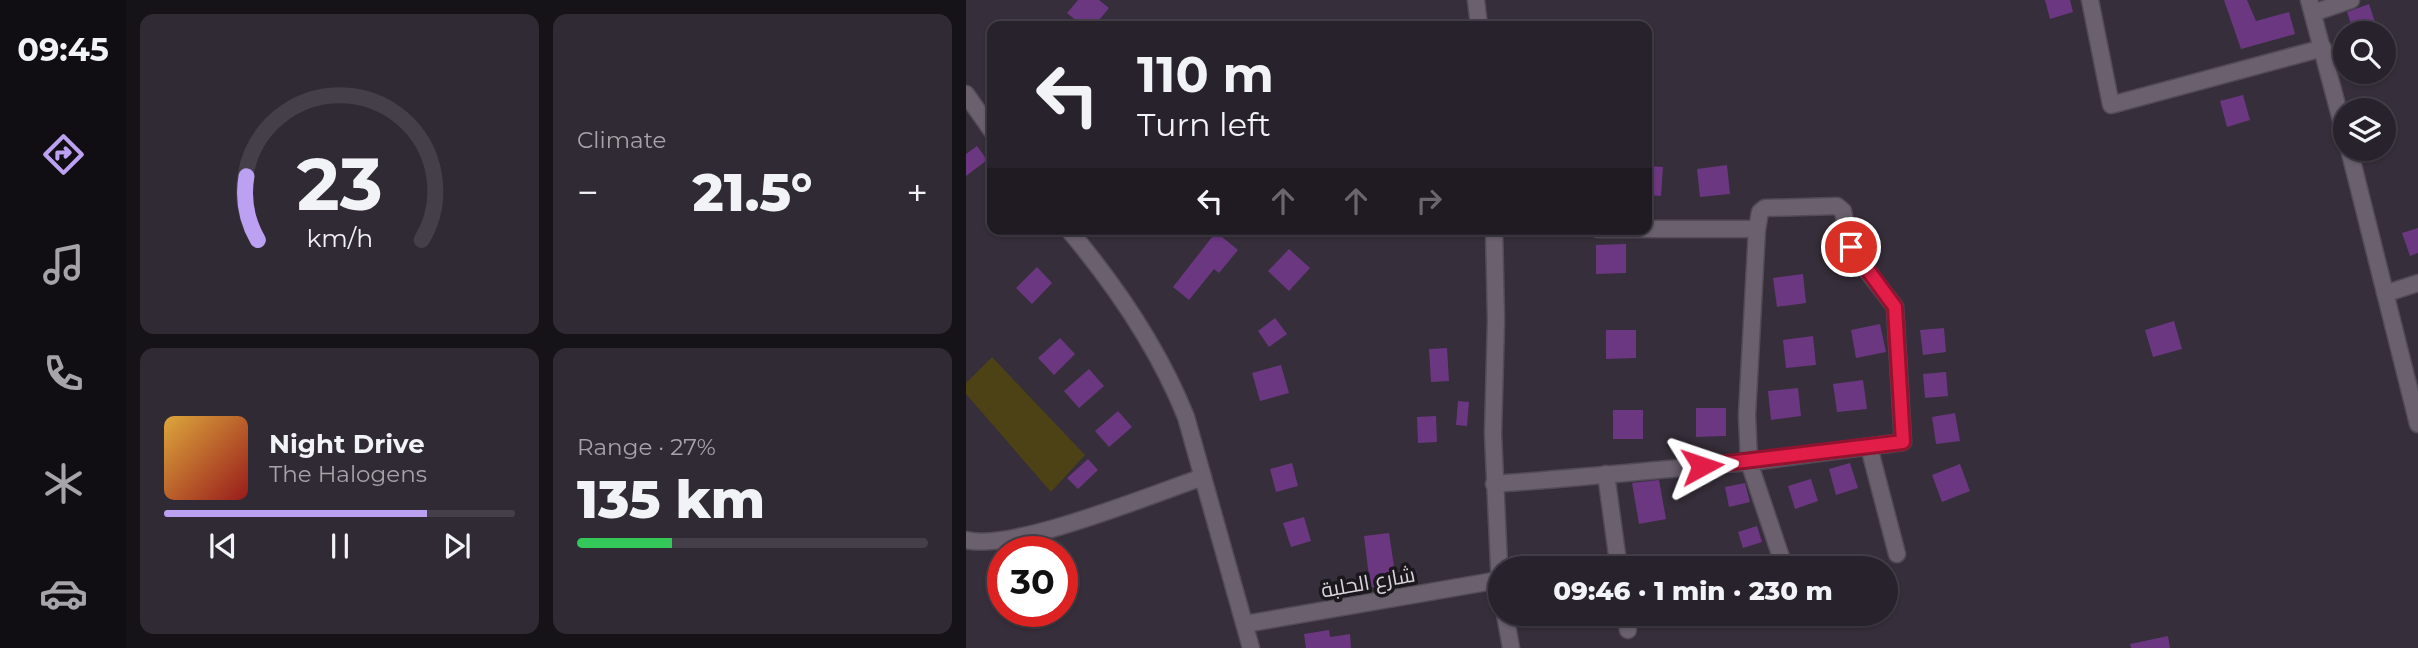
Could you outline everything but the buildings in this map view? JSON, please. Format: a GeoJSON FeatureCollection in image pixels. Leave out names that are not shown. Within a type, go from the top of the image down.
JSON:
{"type":"FeatureCollection","features":[{"type":"Feature","properties":{"kind":"street"},"geometry":{"type":"LineString","coordinates":[[1476,0],[1478,21]]}},
{"type":"Feature","properties":{"kind":"street"},"geometry":{"type":"LineString","coordinates":[[2090,0],[2111,106],[2323,48]]}},
{"type":"Feature","properties":{"kind":"street"},"geometry":{"type":"LineString","coordinates":[[2336,98],[2311,7],[2351,0]]}},
{"type":"Feature","properties":{"kind":"street"},"geometry":{"type":"LineString","coordinates":[[966,94],[987,124]]}},
{"type":"Feature","properties":{"kind":"street"},"geometry":{"type":"LineString","coordinates":[[2352,161],[2418,424]]}},
{"type":"Feature","properties":{"kind":"street"},"geometry":{"type":"LineString","coordinates":[[1494,484],[1749,462],[1899,444],[1905,438],[1895,307],[1856,256],[1847,237],[1843,211],[1837,206],[1765,208],[1759,214],[1756,229],[1747,415],[1749,462],[1781,556]]}},
{"type":"Feature","properties":{"kind":"street"},"geometry":{"type":"LineString","coordinates":[[1652,229],[1756,229]]}},
{"type":"Feature","properties":{"kind":"street"},"geometry":{"type":"LineString","coordinates":[[1073,235],[1135,317],[1172,384],[1203,477],[1251,648]]}},
{"type":"Feature","properties":{"kind":"street"},"geometry":{"type":"LineString","coordinates":[[1494,235],[1494,484],[1498,556]]}},
{"type":"Feature","properties":{"kind":"street"},"geometry":{"type":"LineString","coordinates":[[2387,293],[2418,283]]}},
{"type":"Feature","properties":{"kind":"street"},"geometry":{"type":"LineString","coordinates":[[1868,447],[1897,554]]}},
{"type":"Feature","properties":{"kind":"street"},"geometry":{"type":"LineString","coordinates":[[1606,474],[1617,556]]}},
{"type":"Feature","properties":{"kind":"street"},"geometry":{"type":"LineString","coordinates":[[966,540],[999,541],[1048,529],[1203,477]]}},
{"type":"Feature","properties":{"kind":"street","name":"شارع الحلبة"},"geometry":{"type":"LineString","coordinates":[[1245,625],[1488,586]]}},
{"type":"Feature","properties":{"kind":"street"},"geometry":{"type":"LineString","coordinates":[[1507,626],[1511,648]]}},
{"type":"Feature","properties":{"kind":"shaded area"},"geometry":{"type":"Polygon","coordinates":[[[992,357],[1085,455],[1051,492],[966,394],[966,383],[992,357]]]}},
{"type":"Feature","properties":{"kind":"route"},"geometry":{"type":"LineString","coordinates":[[1702,466],[1903,442],[1903,401],[1895,307],[1851,247]]}}]}
